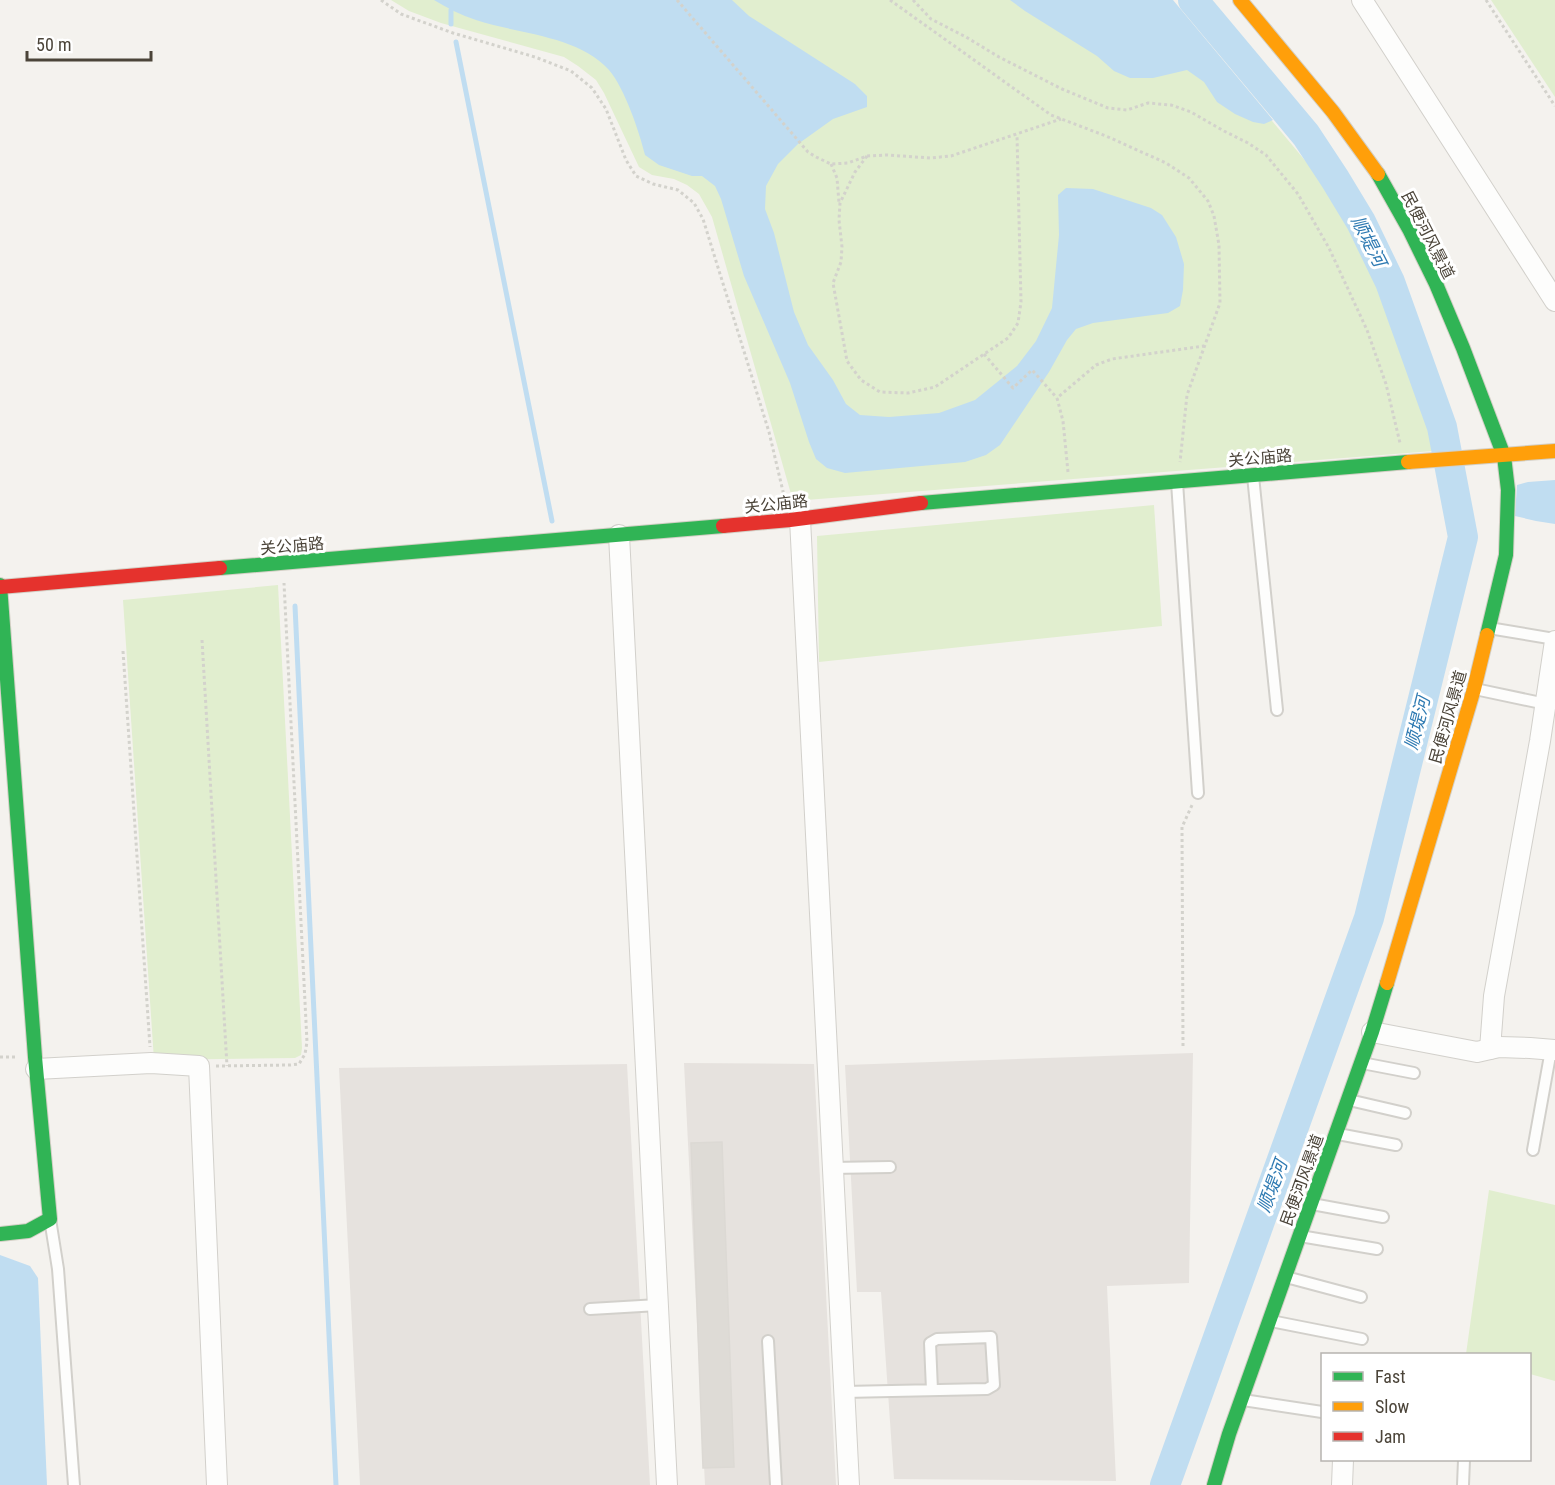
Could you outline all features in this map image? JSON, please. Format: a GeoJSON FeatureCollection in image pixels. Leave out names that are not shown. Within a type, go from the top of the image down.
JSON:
{"type":"FeatureCollection","features":[{"type":"Feature","properties":{"kind":"street","name":"民便河风景道"},"geometry":{"type":"LineString","coordinates":[[1214,1485],[1229,1434],[1372,1032],[1474,689],[1506,555],[1508,490],[1504,456],[1463,348],[1436,284],[1409,229],[1373,166],[1333,112],[1240,0]]}},
{"type":"Feature","properties":{"kind":"street"},"geometry":{"type":"LineString","coordinates":[[1362,0],[1555,301]]}},
{"type":"Feature","properties":{"kind":"street","name":"关公庙路"},"geometry":{"type":"LineString","coordinates":[[0,586],[795,520],[902,505],[1424,460],[1555,451]]}},
{"type":"Feature","properties":{"kind":"street"},"geometry":{"type":"LineString","coordinates":[[795,520],[849,1485]]}},
{"type":"Feature","properties":{"kind":"street"},"geometry":{"type":"LineString","coordinates":[[620,535],[667,1485]]}},
{"type":"Feature","properties":{"kind":"street"},"geometry":{"type":"LineString","coordinates":[[0,586],[36,1069],[50,1219],[28,1232],[0,1234]]}},
{"type":"Feature","properties":{"kind":"street"},"geometry":{"type":"LineString","coordinates":[[1490,1049],[1494,996],[1540,741],[1555,640]]}},
{"type":"Feature","properties":{"kind":"street"},"geometry":{"type":"LineString","coordinates":[[1372,1032],[1477,1052],[1500,1047],[1553,1050]]}},
{"type":"Feature","properties":{"kind":"street"},"geometry":{"type":"LineString","coordinates":[[36,1069],[151,1063],[199,1066],[217,1485]]}},
{"type":"Feature","properties":{"kind":"street"},"geometry":{"type":"LineString","coordinates":[[1342,1485],[1343,1461]]}},
{"type":"Feature","properties":{"kind":"lane"},"geometry":{"type":"LineString","coordinates":[[1253,476],[1277,710]]}},
{"type":"Feature","properties":{"kind":"lane"},"geometry":{"type":"LineString","coordinates":[[1177,482],[1198,793]]}},
{"type":"Feature","properties":{"kind":"lane"},"geometry":{"type":"LineString","coordinates":[[1489,628],[1555,640]]}},
{"type":"Feature","properties":{"kind":"lane"},"geometry":{"type":"LineString","coordinates":[[1474,689],[1546,704]]}},
{"type":"Feature","properties":{"kind":"lane"},"geometry":{"type":"LineString","coordinates":[[1533,1150],[1553,1050]]}},
{"type":"Feature","properties":{"kind":"lane"},"geometry":{"type":"LineString","coordinates":[[1361,1063],[1414,1073]]}},
{"type":"Feature","properties":{"kind":"lane"},"geometry":{"type":"LineString","coordinates":[[1348,1100],[1405,1113]]}},
{"type":"Feature","properties":{"kind":"lane"},"geometry":{"type":"LineString","coordinates":[[1336,1133],[1396,1145]]}},
{"type":"Feature","properties":{"kind":"lane"},"geometry":{"type":"LineString","coordinates":[[832,1168],[891,1167]]}},
{"type":"Feature","properties":{"kind":"lane"},"geometry":{"type":"LineString","coordinates":[[1311,1203],[1383,1217]]}},
{"type":"Feature","properties":{"kind":"lane"},"geometry":{"type":"LineString","coordinates":[[50,1219],[58,1269],[74,1485]]}},
{"type":"Feature","properties":{"kind":"lane"},"geometry":{"type":"LineString","coordinates":[[1300,1236],[1377,1249]]}},
{"type":"Feature","properties":{"kind":"lane"},"geometry":{"type":"LineString","coordinates":[[1285,1276],[1361,1297]]}},
{"type":"Feature","properties":{"kind":"lane"},"geometry":{"type":"LineString","coordinates":[[590,1309],[658,1305]]}},
{"type":"Feature","properties":{"kind":"lane"},"geometry":{"type":"LineString","coordinates":[[1270,1321],[1362,1339]]}},
{"type":"Feature","properties":{"kind":"lane"},"geometry":{"type":"LineString","coordinates":[[844,1392],[987,1389],[994,1385],[992,1337],[937,1339],[930,1343],[932,1390]]}},
{"type":"Feature","properties":{"kind":"lane"},"geometry":{"type":"LineString","coordinates":[[768,1341],[776,1485]]}},
{"type":"Feature","properties":{"kind":"lane"},"geometry":{"type":"LineString","coordinates":[[1241,1400],[1321,1412]]}},
{"type":"Feature","properties":{"kind":"lane"},"geometry":{"type":"LineString","coordinates":[[1463,1485],[1464,1461]]}},
{"type":"Feature","properties":{"kind":"path"},"geometry":{"type":"LineString","coordinates":[[381,0],[400,14],[453,33],[535,57],[571,71],[592,88],[606,109],[626,160],[636,176],[653,184],[678,190],[694,203],[703,219],[795,520]]}},
{"type":"Feature","properties":{"kind":"path"},"geometry":{"type":"LineString","coordinates":[[677,0],[808,152],[831,164],[848,163],[867,156],[930,158],[951,156],[1063,119]]}},
{"type":"Feature","properties":{"kind":"path"},"geometry":{"type":"LineString","coordinates":[[890,0],[1052,115],[1167,163],[1189,177],[1208,201],[1214,216],[1219,245],[1220,303],[1187,395],[1177,482]]}},
{"type":"Feature","properties":{"kind":"path"},"geometry":{"type":"LineString","coordinates":[[913,0],[931,19],[1062,89],[1108,108],[1127,110],[1148,103],[1171,105],[1191,112],[1266,155],[1298,194],[1329,248],[1367,330],[1386,384],[1405,462]]}},
{"type":"Feature","properties":{"kind":"path"},"geometry":{"type":"LineString","coordinates":[[1486,0],[1555,106]]}},
{"type":"Feature","properties":{"kind":"path"},"geometry":{"type":"LineString","coordinates":[[831,164],[837,178],[842,247],[841,262],[833,283],[847,361],[861,380],[880,392],[908,393],[934,387],[1008,338],[1018,323],[1021,302],[1017,135]]}},
{"type":"Feature","properties":{"kind":"path"},"geometry":{"type":"LineString","coordinates":[[840,203],[855,172],[867,156]]}},
{"type":"Feature","properties":{"kind":"path"},"geometry":{"type":"LineString","coordinates":[[1057,398],[1096,365],[1112,358],[1204,346]]}},
{"type":"Feature","properties":{"kind":"path"},"geometry":{"type":"LineString","coordinates":[[984,354],[1013,388],[1032,370],[1057,398],[1063,421],[1070,491]]}},
{"type":"Feature","properties":{"kind":"path"},"geometry":{"type":"LineString","coordinates":[[199,1066],[299,1064],[305,1054],[307,1042],[283,563]]}},
{"type":"Feature","properties":{"kind":"path"},"geometry":{"type":"LineString","coordinates":[[202,640],[227,1066]]}},
{"type":"Feature","properties":{"kind":"path"},"geometry":{"type":"LineString","coordinates":[[123,651],[151,1063]]}},
{"type":"Feature","properties":{"kind":"path"},"geometry":{"type":"LineString","coordinates":[[1183,1046],[1182,827],[1198,793]]}},
{"type":"Feature","properties":{"kind":"shaded area"},"geometry":{"type":"Polygon","coordinates":[[[1193,1053],[1189,1283],[1107,1286],[1116,1481],[894,1479],[881,1292],[857,1292],[845,1065],[1193,1053]]]}},
{"type":"Feature","properties":{"kind":"shaded area"},"geometry":{"type":"Polygon","coordinates":[[[684,1063],[814,1064],[836,1485],[705,1485],[684,1063]]]}},
{"type":"Feature","properties":{"kind":"shaded area"},"geometry":{"type":"Polygon","coordinates":[[[627,1064],[650,1485],[360,1485],[339,1068],[627,1064]]]}},
{"type":"Feature","properties":{"kind":"green space"},"geometry":{"type":"Polygon","coordinates":[[[391,0],[1171,0],[1318,176],[1349,229],[1378,288],[1417,385],[1431,430],[1433,451],[793,501],[712,217],[699,194],[674,179],[652,175],[639,167],[596,80],[564,57],[441,23],[409,11],[391,0]]]}},
{"type":"Feature","properties":{"kind":"green space"},"geometry":{"type":"Polygon","coordinates":[[[1491,0],[1555,0],[1555,97],[1491,0]]]}},
{"type":"Feature","properties":{"kind":"green space"},"geometry":{"type":"Polygon","coordinates":[[[1154,505],[1162,626],[819,662],[817,536],[1154,505]]]}},
{"type":"Feature","properties":{"kind":"green space"},"geometry":{"type":"Polygon","coordinates":[[[278,585],[301,1055],[295,1058],[154,1060],[123,600],[278,585]]]}},
{"type":"Feature","properties":{"kind":"green space"},"geometry":{"type":"Polygon","coordinates":[[[1489,1190],[1555,1205],[1555,1381],[1531,1374],[1531,1353],[1466,1353],[1489,1190]]]}},
{"type":"Feature","properties":{"kind":"water"},"geometry":{"type":"Polygon","coordinates":[[[434,0],[732,0],[749,16],[855,84],[867,96],[867,107],[833,119],[798,144],[778,164],[766,186],[765,209],[774,233],[794,312],[808,345],[833,380],[846,404],[860,415],[889,417],[939,413],[975,400],[1017,366],[1036,341],[1052,308],[1059,235],[1058,195],[1066,188],[1093,189],[1151,208],[1162,215],[1176,237],[1184,264],[1180,306],[1168,313],[1093,323],[1076,329],[1000,445],[986,455],[965,462],[845,473],[827,468],[816,459],[809,442],[790,383],[744,276],[715,186],[702,176],[692,176],[659,165],[645,155],[621,88],[609,70],[596,58],[564,42],[470,18],[434,0]]]}},
{"type":"Feature","properties":{"kind":"water"},"geometry":{"type":"Polygon","coordinates":[[[1010,0],[1173,0],[1273,120],[1264,124],[1235,114],[1217,102],[1204,82],[1187,70],[1153,78],[1130,78],[1114,71],[1097,56],[1010,0]]]}},
{"type":"Feature","properties":{"kind":"water"},"geometry":{"type":"Polygon","coordinates":[[[1555,480],[1555,524],[1515,516],[1517,485],[1555,480]]]}},
{"type":"Feature","properties":{"kind":"water"},"geometry":{"type":"Polygon","coordinates":[[[0,1255],[30,1266],[38,1278],[47,1485],[0,1485],[0,1255]]]}},
{"type":"Feature","properties":{"kind":"building"},"geometry":{"type":"Polygon","coordinates":[[[722,1142],[734,1467],[703,1468],[691,1143],[722,1142]]]}},
{"type":"Feature","properties":{"kind":"waterway","name":"顺堤河"},"geometry":{"type":"LineString","coordinates":[[1165,1485],[1369,918],[1463,537],[1442,427],[1390,282],[1361,222],[1306,135],[1193,0]]}},
{"type":"Feature","properties":{"kind":"waterway"},"geometry":{"type":"LineString","coordinates":[[451,10],[451,24]]}},
{"type":"Feature","properties":{"kind":"waterway"},"geometry":{"type":"LineString","coordinates":[[456,42],[552,521]]}},
{"type":"Feature","properties":{"kind":"waterway"},"geometry":{"type":"LineString","coordinates":[[295,606],[336,1485]]}},
{"type":"Feature","properties":{"kind":"traffic: fast"},"geometry":{"type":"LineString","coordinates":[[1378,174],[1436,284],[1504,456],[1508,490],[1506,555],[1487,635]]}},
{"type":"Feature","properties":{"kind":"traffic: fast"},"geometry":{"type":"LineString","coordinates":[[921,503],[1408,462]]}},
{"type":"Feature","properties":{"kind":"traffic: fast"},"geometry":{"type":"LineString","coordinates":[[220,568],[723,526]]}},
{"type":"Feature","properties":{"kind":"traffic: fast"},"geometry":{"type":"LineString","coordinates":[[0,585],[35,1057],[50,1219],[28,1231],[0,1234]]}},
{"type":"Feature","properties":{"kind":"traffic: fast"},"geometry":{"type":"LineString","coordinates":[[1214,1485],[1229,1434],[1372,1032],[1387,983]]}},
{"type":"Feature","properties":{"kind":"traffic: slow"},"geometry":{"type":"LineString","coordinates":[[1240,0],[1333,112],[1378,174]]}},
{"type":"Feature","properties":{"kind":"traffic: slow"},"geometry":{"type":"LineString","coordinates":[[1408,462],[1555,451]]}},
{"type":"Feature","properties":{"kind":"traffic: slow"},"geometry":{"type":"LineString","coordinates":[[1387,983],[1474,689],[1487,635]]}},
{"type":"Feature","properties":{"kind":"traffic: jam"},"geometry":{"type":"LineString","coordinates":[[723,526],[921,503]]}},
{"type":"Feature","properties":{"kind":"traffic: jam"},"geometry":{"type":"LineString","coordinates":[[0,587],[220,568]]}}]}
